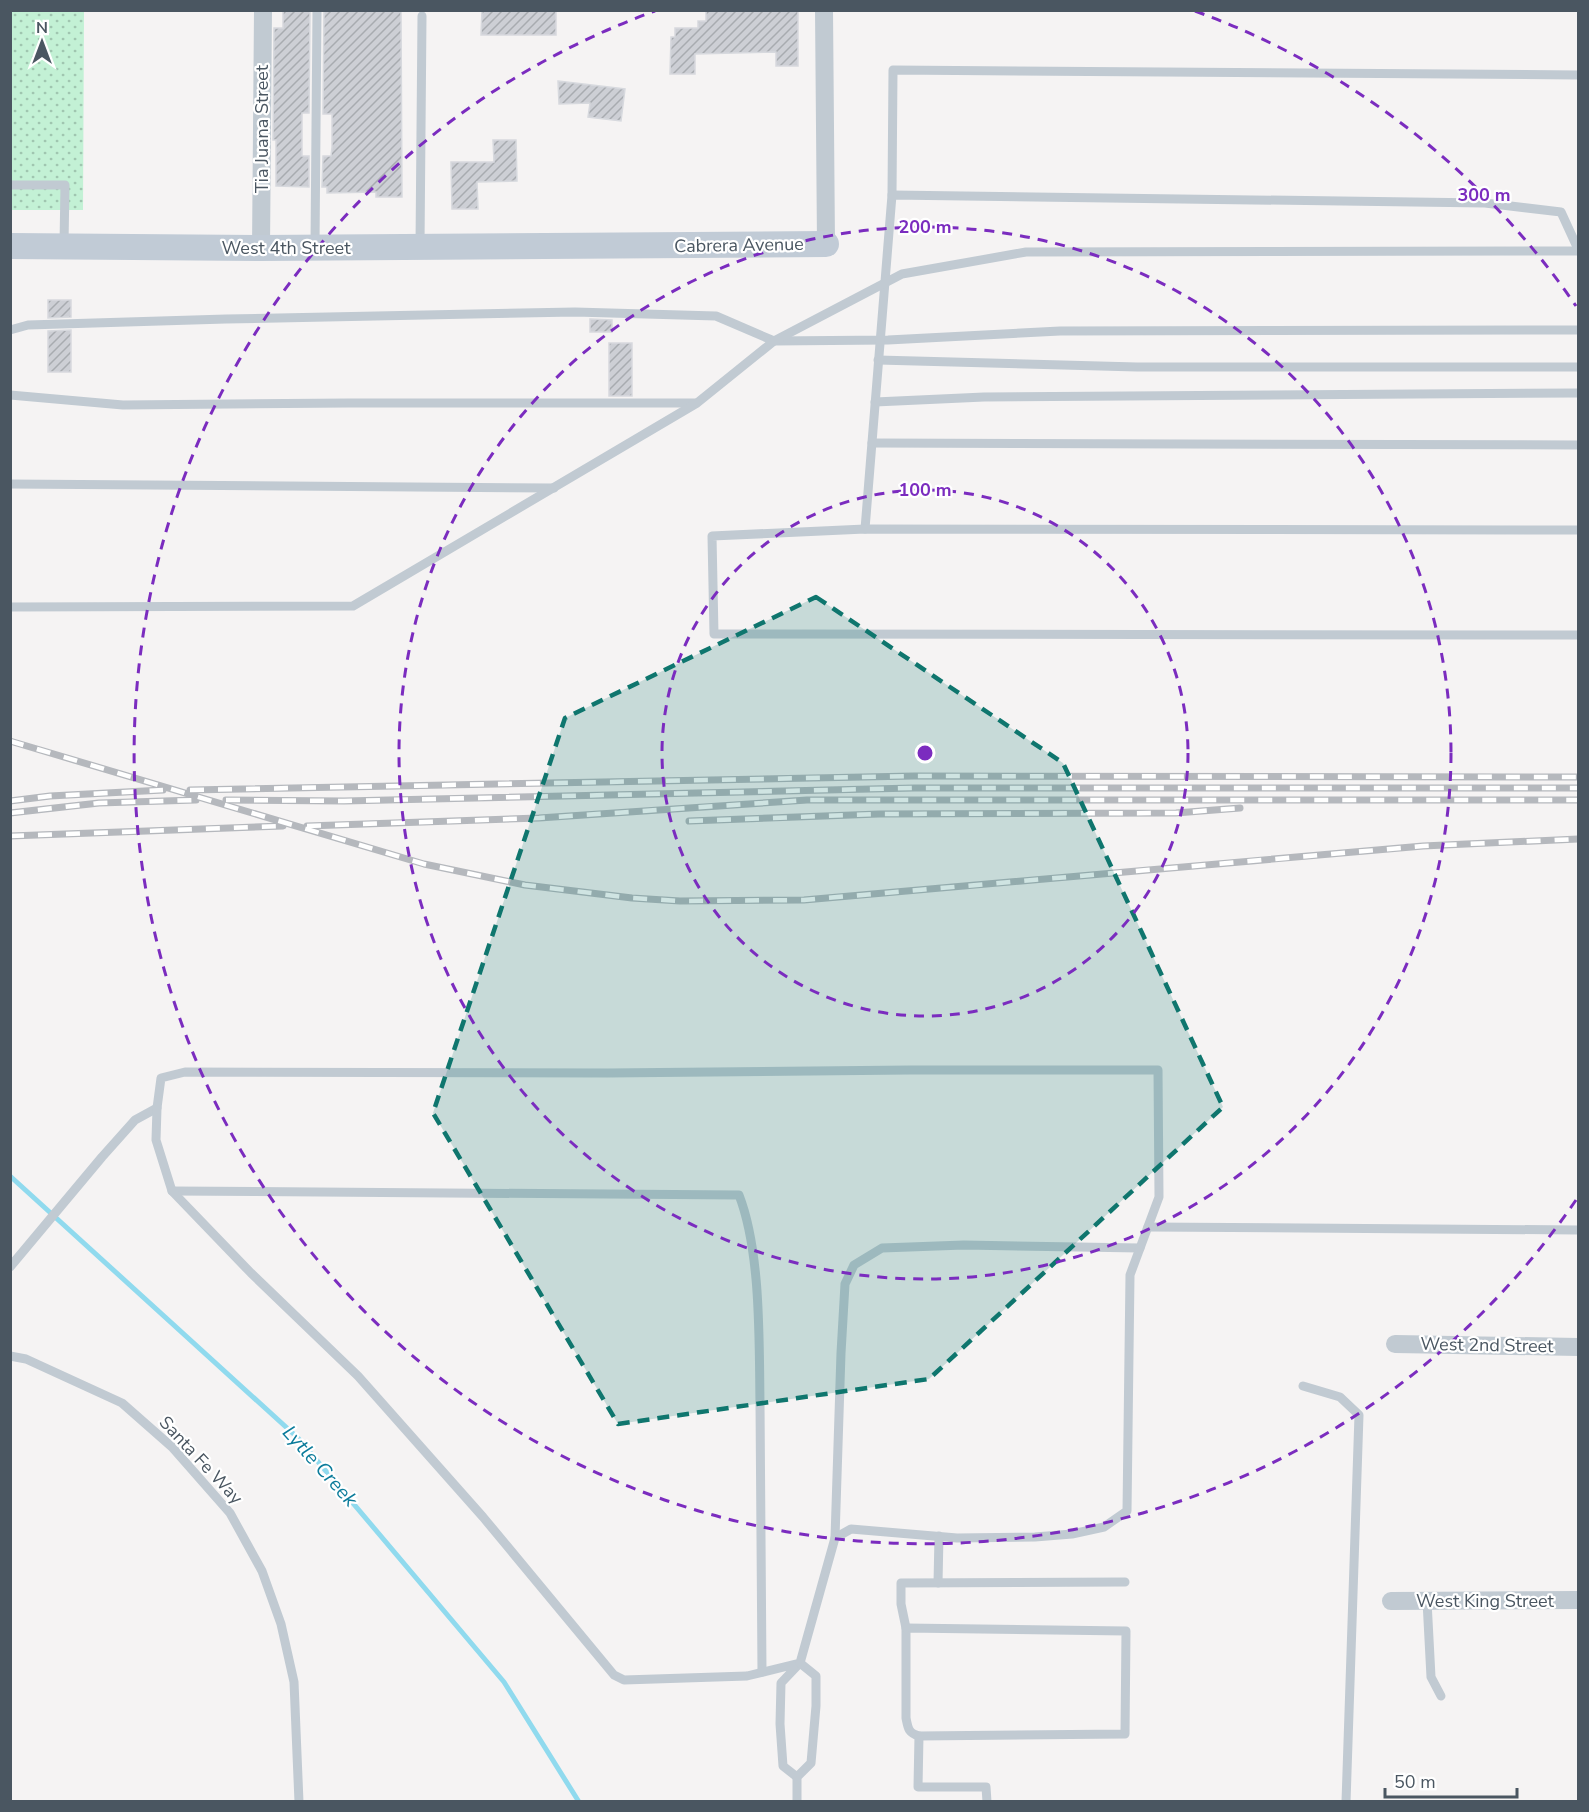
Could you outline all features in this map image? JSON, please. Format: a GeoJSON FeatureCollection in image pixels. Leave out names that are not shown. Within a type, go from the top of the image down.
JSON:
{"type":"FeatureCollection","features":[{"type":"Feature","properties":{"kind":"street","name":"Tia Juana Street"},"geometry":{"type":"LineString","coordinates":[[261,248],[263,10]]}},
{"type":"Feature","properties":{"kind":"street","name":"Cabrera Avenue"},"geometry":{"type":"LineString","coordinates":[[562,247],[826,244],[824,10]]}},
{"type":"Feature","properties":{"kind":"street","name":"West 4th Street"},"geometry":{"type":"LineString","coordinates":[[10,246],[562,247]]}},
{"type":"Feature","properties":{"kind":"street","name":"West 2nd Street"},"geometry":{"type":"LineString","coordinates":[[1395,1344],[1578,1347]]}},
{"type":"Feature","properties":{"kind":"street","name":"West King Street"},"geometry":{"type":"LineString","coordinates":[[1391,1601],[1578,1600]]}},
{"type":"Feature","properties":{"kind":"lane"},"geometry":{"type":"LineString","coordinates":[[315,248],[317,10]]}},
{"type":"Feature","properties":{"kind":"lane"},"geometry":{"type":"LineString","coordinates":[[420,247],[422,16]]}},
{"type":"Feature","properties":{"kind":"lane"},"geometry":{"type":"LineString","coordinates":[[865,529],[892,195],[892,70],[1578,75]]}},
{"type":"Feature","properties":{"kind":"lane"},"geometry":{"type":"LineString","coordinates":[[10,185],[65,185],[64,247]]}},
{"type":"Feature","properties":{"kind":"lane"},"geometry":{"type":"LineString","coordinates":[[10,607],[353,606],[697,403],[774,341],[902,274],[1026,252],[1578,250],[1561,212],[1485,203],[892,195]]}},
{"type":"Feature","properties":{"kind":"lane"},"geometry":{"type":"LineString","coordinates":[[10,330],[28,325],[575,312],[716,316],[774,341],[880,340],[1060,332],[1578,330]]}},
{"type":"Feature","properties":{"kind":"lane"},"geometry":{"type":"LineString","coordinates":[[878,360],[1137,367],[1578,367]]}},
{"type":"Feature","properties":{"kind":"lane"},"geometry":{"type":"LineString","coordinates":[[875,402],[984,397],[1578,393]]}},
{"type":"Feature","properties":{"kind":"lane"},"geometry":{"type":"LineString","coordinates":[[10,395],[123,405],[697,403]]}},
{"type":"Feature","properties":{"kind":"lane"},"geometry":{"type":"LineString","coordinates":[[872,443],[1578,445]]}},
{"type":"Feature","properties":{"kind":"lane"},"geometry":{"type":"LineString","coordinates":[[10,484],[554,488]]}},
{"type":"Feature","properties":{"kind":"lane"},"geometry":{"type":"LineString","coordinates":[[1578,530],[865,529],[712,536],[714,634],[1578,635]]}},
{"type":"Feature","properties":{"kind":"lane"},"geometry":{"type":"LineString","coordinates":[[797,1802],[797,1777],[811,1763],[816,1676],[800,1664],[747,1676],[624,1680],[614,1675],[483,1517],[358,1376],[251,1273],[172,1191],[156,1140],[161,1078],[185,1072],[608,1073],[1158,1070],[1159,1197],[1130,1275],[1127,1511],[1104,1527],[1072,1534],[957,1538],[851,1529],[835,1538]]}},
{"type":"Feature","properties":{"kind":"lane"},"geometry":{"type":"LineString","coordinates":[[14,1263],[135,1120],[157,1108]]}},
{"type":"Feature","properties":{"kind":"lane"},"geometry":{"type":"LineString","coordinates":[[172,1191],[739,1195],[747,1217],[756,1287],[762,1672]]}},
{"type":"Feature","properties":{"kind":"lane"},"geometry":{"type":"LineString","coordinates":[[1148,1227],[1578,1230]]}},
{"type":"Feature","properties":{"kind":"lane"},"geometry":{"type":"LineString","coordinates":[[797,1777],[783,1766],[781,1683],[800,1664],[835,1538],[840,1364],[845,1284],[854,1265],[882,1248],[964,1245],[1140,1248]]}},
{"type":"Feature","properties":{"kind":"lane","name":"Santa Fe Way"},"geometry":{"type":"LineString","coordinates":[[10,1356],[26,1359],[122,1403],[172,1447],[230,1513],[262,1571],[284,1636],[294,1682],[299,1802]]}},
{"type":"Feature","properties":{"kind":"lane"},"geometry":{"type":"LineString","coordinates":[[1304,1386],[1340,1396],[1359,1415],[1346,1802]]}},
{"type":"Feature","properties":{"kind":"lane"},"geometry":{"type":"LineString","coordinates":[[938,1583],[939,1536]]}},
{"type":"Feature","properties":{"kind":"lane"},"geometry":{"type":"LineString","coordinates":[[906,1628],[1126,1631],[1125,1734],[919,1736],[912,1734],[908,1730],[906,1718],[906,1628],[901,1604],[902,1583],[1125,1582]]}},
{"type":"Feature","properties":{"kind":"lane"},"geometry":{"type":"LineString","coordinates":[[1427,1601],[1431,1677],[1441,1696]]}},
{"type":"Feature","properties":{"kind":"lane"},"geometry":{"type":"LineString","coordinates":[[919,1736],[918,1787],[987,1787],[987,1802]]}},
{"type":"Feature","properties":{"kind":"highlighted area"},"geometry":{"type":"Polygon","coordinates":[[[816,597],[1063,763],[1223,1107],[929,1379],[618,1424],[433,1113],[565,718],[816,597]]]}},
{"type":"Feature","properties":{"kind":"green space"},"geometry":{"type":"Polygon","coordinates":[[[11,11],[84,11],[83,210],[11,210],[11,11]]]}},
{"type":"Feature","properties":{"kind":"building"},"geometry":{"type":"Polygon","coordinates":[[[283,10],[310,10],[309,113],[302,113],[302,156],[309,156],[309,187],[276,186],[276,140],[273,140],[274,28],[283,28],[283,10]]]}},
{"type":"Feature","properties":{"kind":"building"},"geometry":{"type":"Polygon","coordinates":[[[324,10],[401,10],[402,197],[376,197],[376,192],[327,193],[327,187],[322,187],[323,156],[331,156],[332,147],[332,114],[323,114],[324,10]]]}},
{"type":"Feature","properties":{"kind":"building"},"geometry":{"type":"Polygon","coordinates":[[[482,10],[556,10],[556,35],[481,35],[482,10]]]}},
{"type":"Feature","properties":{"kind":"building"},"geometry":{"type":"Polygon","coordinates":[[[706,10],[798,10],[798,66],[776,66],[776,52],[695,54],[695,74],[670,74],[671,37],[675,37],[675,28],[698,28],[698,21],[706,21],[706,10]]]}},
{"type":"Feature","properties":{"kind":"building"},"geometry":{"type":"Polygon","coordinates":[[[558,81],[625,89],[621,121],[588,117],[590,103],[559,104],[558,81]]]}},
{"type":"Feature","properties":{"kind":"building"},"geometry":{"type":"Polygon","coordinates":[[[493,140],[516,140],[517,181],[477,182],[478,209],[452,209],[451,162],[494,162],[493,140]]]}},
{"type":"Feature","properties":{"kind":"building"},"geometry":{"type":"Polygon","coordinates":[[[48,300],[71,300],[71,317],[48,318],[48,300]]]}},
{"type":"Feature","properties":{"kind":"building"},"geometry":{"type":"Polygon","coordinates":[[[590,319],[612,320],[612,332],[590,332],[590,319]]]}},
{"type":"Feature","properties":{"kind":"building"},"geometry":{"type":"Polygon","coordinates":[[[71,330],[71,372],[48,372],[48,331],[71,330]]]}},
{"type":"Feature","properties":{"kind":"building"},"geometry":{"type":"Polygon","coordinates":[[[609,343],[632,343],[632,396],[609,396],[609,343]]]}},
{"type":"Feature","properties":{"kind":"waterway","name":"Lytle Creek"},"geometry":{"type":"LineString","coordinates":[[10,1176],[298,1438],[504,1682],[579,1802]]}},
{"type":"Feature","properties":{"kind":"railway"},"geometry":{"type":"LineString","coordinates":[[10,741],[424,864],[525,885],[632,898],[680,901],[804,900],[1423,846],[1578,839]]}},
{"type":"Feature","properties":{"kind":"railway"},"geometry":{"type":"LineString","coordinates":[[190,790],[914,776],[1578,777]]}},
{"type":"Feature","properties":{"kind":"railway"},"geometry":{"type":"LineString","coordinates":[[226,800],[344,801],[914,788],[1578,788]]}},
{"type":"Feature","properties":{"kind":"railway"},"geometry":{"type":"LineString","coordinates":[[10,801],[50,796],[163,790]]}},
{"type":"Feature","properties":{"kind":"railway"},"geometry":{"type":"LineString","coordinates":[[10,813],[99,803],[196,800]]}},
{"type":"Feature","properties":{"kind":"railway"},"geometry":{"type":"LineString","coordinates":[[307,826],[539,818],[807,800],[1578,800]]}},
{"type":"Feature","properties":{"kind":"railway"},"geometry":{"type":"LineString","coordinates":[[689,821],[879,814],[1176,813],[1240,808]]}},
{"type":"Feature","properties":{"kind":"railway"},"geometry":{"type":"LineString","coordinates":[[10,836],[283,826]]}}]}
